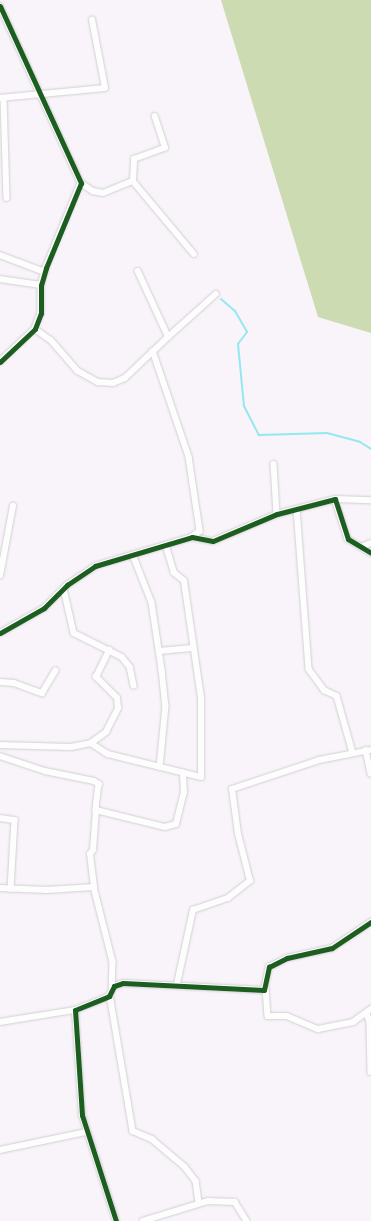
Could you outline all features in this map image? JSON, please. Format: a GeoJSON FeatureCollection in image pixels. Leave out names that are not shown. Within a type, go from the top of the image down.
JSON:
{"type":"FeatureCollection","features":[{"type":"Feature","properties":{"kind":"street"},"geometry":{"type":"LineString","coordinates":[[0,6],[42,93],[81,183],[93,191],[103,193],[133,181]]}},
{"type":"Feature","properties":{"kind":"street"},"geometry":{"type":"LineString","coordinates":[[7,198],[2,98],[105,88],[92,20]]}},
{"type":"Feature","properties":{"kind":"street"},"geometry":{"type":"LineString","coordinates":[[155,117],[165,148],[134,159],[133,181],[194,254]]}},
{"type":"Feature","properties":{"kind":"street"},"geometry":{"type":"LineString","coordinates":[[0,362],[35,329],[41,313],[41,285],[45,272],[81,183]]}},
{"type":"Feature","properties":{"kind":"street"},"geometry":{"type":"LineString","coordinates":[[0,255],[45,272]]}},
{"type":"Feature","properties":{"kind":"street"},"geometry":{"type":"LineString","coordinates":[[138,272],[168,337]]}},
{"type":"Feature","properties":{"kind":"street"},"geometry":{"type":"LineString","coordinates":[[0,279],[41,285]]}},
{"type":"Feature","properties":{"kind":"street"},"geometry":{"type":"LineString","coordinates":[[35,329],[51,340],[78,371],[98,382],[113,383],[125,378],[216,294]]}},
{"type":"Feature","properties":{"kind":"street"},"geometry":{"type":"LineString","coordinates":[[0,633],[44,608],[64,589],[96,566],[134,557],[192,537],[200,531],[189,456],[153,351]]}},
{"type":"Feature","properties":{"kind":"street"},"geometry":{"type":"LineString","coordinates":[[274,464],[277,514]]}},
{"type":"Feature","properties":{"kind":"street"},"geometry":{"type":"LineString","coordinates":[[192,537],[214,541],[277,514],[335,499],[371,500]]}},
{"type":"Feature","properties":{"kind":"street"},"geometry":{"type":"LineString","coordinates":[[335,499],[348,540],[371,552]]}},
{"type":"Feature","properties":{"kind":"street"},"geometry":{"type":"LineString","coordinates":[[0,576],[13,506]]}},
{"type":"Feature","properties":{"kind":"street"},"geometry":{"type":"LineString","coordinates":[[297,509],[309,669],[324,690],[337,696],[353,753]]}},
{"type":"Feature","properties":{"kind":"street"},"geometry":{"type":"LineString","coordinates":[[361,547],[371,544]]}},
{"type":"Feature","properties":{"kind":"street"},"geometry":{"type":"LineString","coordinates":[[91,743],[108,754],[200,777],[200,698],[184,581],[174,573],[166,546]]}},
{"type":"Feature","properties":{"kind":"street"},"geometry":{"type":"LineString","coordinates":[[134,557],[152,603],[166,706],[160,768]]}},
{"type":"Feature","properties":{"kind":"street"},"geometry":{"type":"LineString","coordinates":[[64,589],[74,633],[109,650],[130,667],[134,686]]}},
{"type":"Feature","properties":{"kind":"street"},"geometry":{"type":"LineString","coordinates":[[159,651],[192,648]]}},
{"type":"Feature","properties":{"kind":"street"},"geometry":{"type":"LineString","coordinates":[[0,744],[70,747],[91,743],[106,732],[118,708],[117,698],[96,677],[109,650]]}},
{"type":"Feature","properties":{"kind":"street"},"geometry":{"type":"LineString","coordinates":[[0,682],[14,683],[42,693],[54,671]]}},
{"type":"Feature","properties":{"kind":"street"},"geometry":{"type":"LineString","coordinates":[[177,984],[193,910],[228,898],[250,881],[238,834],[232,789],[319,760],[368,750],[371,773]]}},
{"type":"Feature","properties":{"kind":"street"},"geometry":{"type":"LineString","coordinates":[[0,756],[45,771],[94,781],[99,784],[96,810],[92,824],[93,850],[90,854],[94,887],[112,962],[112,987],[110,995],[133,1131],[152,1139],[185,1167],[196,1181],[199,1203]]}},
{"type":"Feature","properties":{"kind":"street"},"geometry":{"type":"LineString","coordinates":[[96,810],[117,818],[171,826],[176,824],[181,808],[183,773]]}},
{"type":"Feature","properties":{"kind":"street"},"geometry":{"type":"LineString","coordinates":[[0,818],[15,820],[11,889]]}},
{"type":"Feature","properties":{"kind":"street"},"geometry":{"type":"LineString","coordinates":[[0,888],[94,887]]}},
{"type":"Feature","properties":{"kind":"street"},"geometry":{"type":"LineString","coordinates":[[371,922],[332,948],[287,958],[269,967],[266,988],[268,1016],[287,1016],[318,1029],[353,1022],[367,1014],[371,1009]]}},
{"type":"Feature","properties":{"kind":"street"},"geometry":{"type":"LineString","coordinates":[[112,987],[123,983],[177,984],[258,991],[266,988]]}},
{"type":"Feature","properties":{"kind":"street"},"geometry":{"type":"LineString","coordinates":[[0,1022],[75,1010],[110,995]]}},
{"type":"Feature","properties":{"kind":"street"},"geometry":{"type":"LineString","coordinates":[[75,1010],[82,1115],[86,1132],[116,1221]]}},
{"type":"Feature","properties":{"kind":"street"},"geometry":{"type":"LineString","coordinates":[[367,1014],[370,1022],[371,1072]]}},
{"type":"Feature","properties":{"kind":"street"},"geometry":{"type":"LineString","coordinates":[[0,1150],[86,1132]]}},
{"type":"Feature","properties":{"kind":"street"},"geometry":{"type":"LineString","coordinates":[[143,1221],[199,1203],[236,1202],[247,1221]]}},
{"type":"Feature","properties":{"kind":"green space"},"geometry":{"type":"Polygon","coordinates":[[[221,0],[371,0],[371,333],[318,317],[221,0]]]}},
{"type":"Feature","properties":{"kind":"waterway"},"geometry":{"type":"LineString","coordinates":[[221,299],[235,311],[247,332],[238,344],[244,406],[259,435],[327,433],[360,442],[371,449]]}},
{"type":"Feature","properties":{"kind":"cycle path"},"geometry":{"type":"LineString","coordinates":[[0,6],[81,183],[46,268],[41,285],[41,313],[35,329],[0,362]]}},
{"type":"Feature","properties":{"kind":"cycle path"},"geometry":{"type":"LineString","coordinates":[[0,633],[44,608],[67,585],[95,566],[192,537],[213,541],[277,514],[335,499],[348,539],[371,553]]}},
{"type":"Feature","properties":{"kind":"cycle path"},"geometry":{"type":"LineString","coordinates":[[116,1221],[82,1115],[75,1010],[109,996],[114,986],[123,983],[264,990],[269,967],[287,958],[332,948],[371,922]]}}]}
